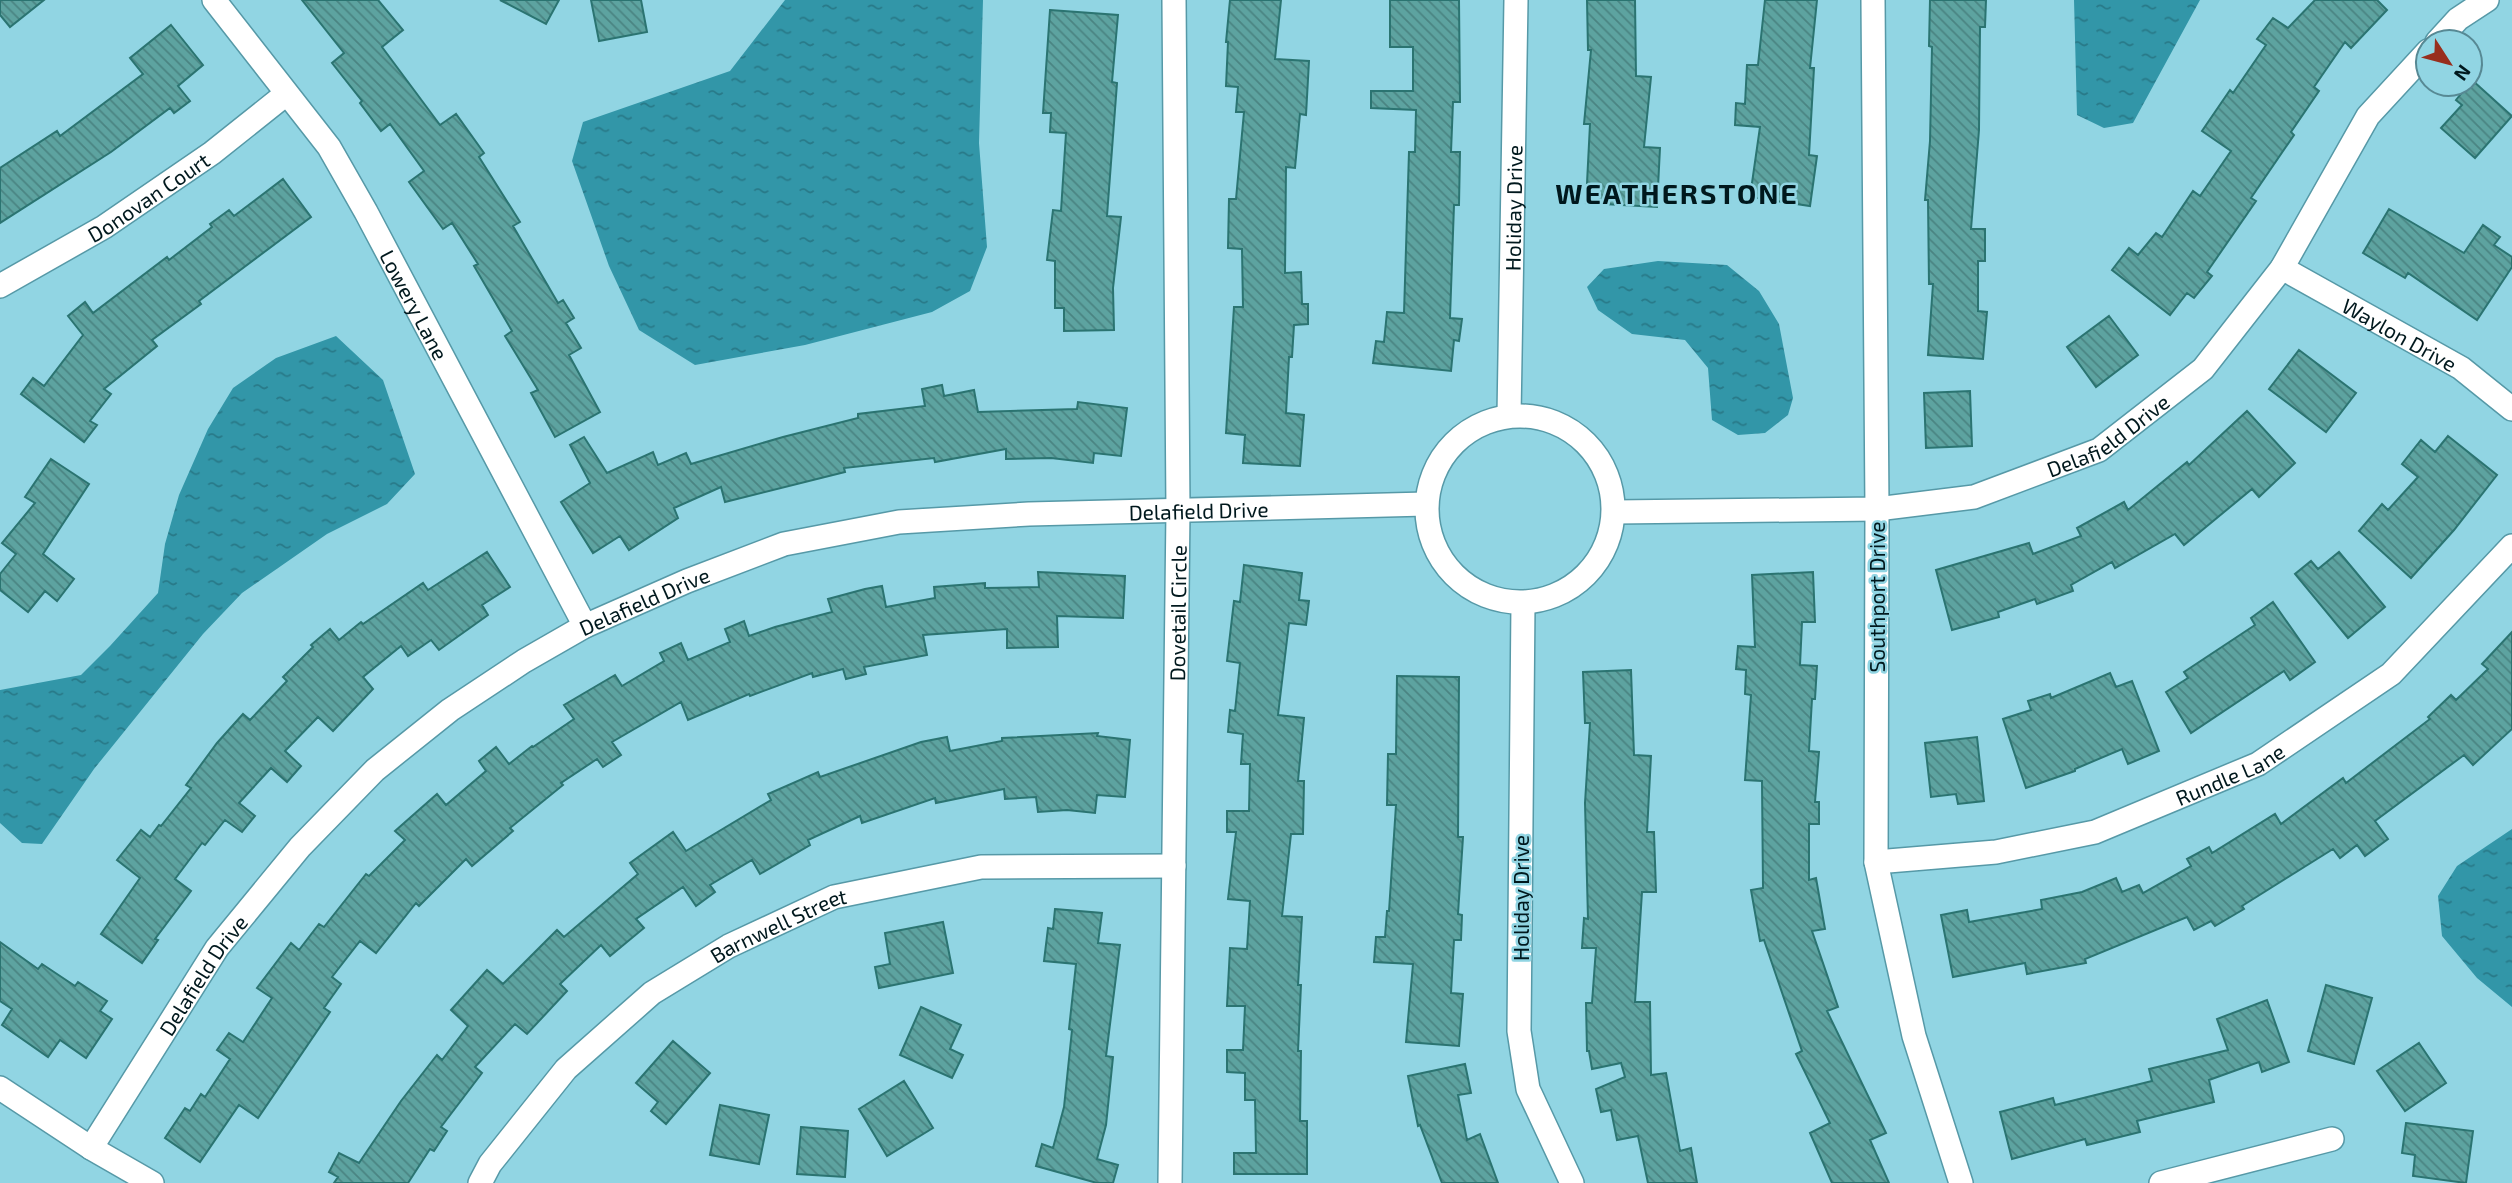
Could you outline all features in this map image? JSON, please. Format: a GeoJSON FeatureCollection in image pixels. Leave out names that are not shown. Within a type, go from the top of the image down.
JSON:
{"type":"FeatureCollection","features":[{"type":"Feature","properties":{"kind":"street","name":"Lowery Lane"},"geometry":{"type":"LineString","coordinates":[[214,0],[329,147],[585,626]]}},
{"type":"Feature","properties":{"kind":"street","name":"Dovetail Circle"},"geometry":{"type":"LineString","coordinates":[[1170,1183],[1178,510],[1174,0]]}},
{"type":"Feature","properties":{"kind":"street","name":"Holiday Drive"},"geometry":{"type":"LineString","coordinates":[[1509,416],[1516,0]]}},
{"type":"Feature","properties":{"kind":"street","name":"Southport Drive"},"geometry":{"type":"LineString","coordinates":[[1873,0],[1877,509],[1876,862],[1914,1036],[1961,1183]]}},
{"type":"Feature","properties":{"kind":"street"},"geometry":{"type":"LineString","coordinates":[[2450,28],[2458,19],[2487,0]]}},
{"type":"Feature","properties":{"kind":"street","name":"Delafield Drive"},"geometry":{"type":"LineString","coordinates":[[1615,512],[1877,509],[1974,497],[2099,450],[2203,369],[2282,268],[2368,116],[2414,66]]}},
{"type":"Feature","properties":{"kind":"street","name":"Donovan Court"},"geometry":{"type":"LineString","coordinates":[[0,286],[104,227],[212,153],[286,94]]}},
{"type":"Feature","properties":{"kind":"street","name":"Waylon Drive"},"geometry":{"type":"LineString","coordinates":[[2282,268],[2461,368],[2512,409]]}},
{"type":"Feature","properties":{"kind":"street"},"geometry":{"type":"LineString","coordinates":[[1509,416],[1555,421],[1590,445],[1608,474],[1615,512],[1607,543],[1580,581],[1552,597],[1523,603],[1484,596],[1447,568],[1432,541],[1426,505],[1433,473],[1442,457],[1475,426],[1509,416]]}},
{"type":"Feature","properties":{"kind":"street","name":"Delafield Drive"},"geometry":{"type":"LineString","coordinates":[[91,1148],[217,948],[300,847],[375,770],[450,710],[524,661],[585,626],[687,581],[783,544],[899,522],[1029,514],[1426,505]]}},
{"type":"Feature","properties":{"kind":"street","name":"Rundle Lane"},"geometry":{"type":"LineString","coordinates":[[1876,862],[1996,852],[2095,832],[2259,764],[2391,674],[2512,546]]}},
{"type":"Feature","properties":{"kind":"street","name":"Holiday Drive"},"geometry":{"type":"LineString","coordinates":[[1523,603],[1519,1031],[1528,1089],[1572,1183]]}},
{"type":"Feature","properties":{"kind":"street","name":"Barnwell Street"},"geometry":{"type":"LineString","coordinates":[[480,1183],[490,1164],[566,1069],[652,992],[729,946],[834,897],[981,867],[1174,866]]}},
{"type":"Feature","properties":{"kind":"street"},"geometry":{"type":"LineString","coordinates":[[0,1088],[91,1148],[152,1183]]}},
{"type":"Feature","properties":{"kind":"street"},"geometry":{"type":"LineString","coordinates":[[2161,1183],[2332,1139]]}},
{"type":"Feature","properties":{"kind":"water"},"geometry":{"type":"Polygon","coordinates":[[[785,0],[983,0],[979,143],[987,247],[970,291],[932,312],[805,345],[695,365],[639,330],[609,266],[572,161],[583,122],[730,71],[785,0]]]}},
{"type":"Feature","properties":{"kind":"water"},"geometry":{"type":"Polygon","coordinates":[[[2074,0],[2200,0],[2133,123],[2104,128],[2077,115],[2074,0]]]}},
{"type":"Feature","properties":{"kind":"water"},"geometry":{"type":"Polygon","coordinates":[[[1658,261],[1727,265],[1759,291],[1779,324],[1793,398],[1788,415],[1765,433],[1738,435],[1712,420],[1708,368],[1685,340],[1632,334],[1598,310],[1587,287],[1604,269],[1658,261]]]}},
{"type":"Feature","properties":{"kind":"water"},"geometry":{"type":"Polygon","coordinates":[[[336,336],[383,380],[415,474],[387,504],[327,534],[242,593],[203,634],[94,769],[42,844],[22,843],[0,823],[0,690],[81,675],[110,646],[158,593],[165,544],[179,495],[208,429],[233,388],[276,358],[336,336]]]}},
{"type":"Feature","properties":{"kind":"water"},"geometry":{"type":"Polygon","coordinates":[[[2512,829],[2512,1007],[2477,978],[2442,936],[2438,896],[2457,866],[2512,829]]]}},
{"type":"Feature","properties":{"kind":"building"},"geometry":{"type":"Polygon","coordinates":[[[0,0],[44,0],[10,27],[0,15],[0,0]]]}},
{"type":"Feature","properties":{"kind":"building"},"geometry":{"type":"Polygon","coordinates":[[[302,0],[378,0],[403,30],[382,47],[440,125],[456,114],[484,153],[479,157],[520,222],[513,226],[558,303],[563,300],[574,318],[566,323],[581,348],[569,355],[600,412],[555,437],[531,393],[538,390],[505,336],[512,331],[474,266],[478,264],[452,223],[443,229],[409,182],[424,171],[390,124],[381,131],[360,103],[362,101],[332,63],[344,53],[302,0]]]}},
{"type":"Feature","properties":{"kind":"building"},"geometry":{"type":"Polygon","coordinates":[[[500,0],[559,0],[546,24],[500,0]]]}},
{"type":"Feature","properties":{"kind":"building"},"geometry":{"type":"Polygon","coordinates":[[[591,0],[641,0],[647,32],[599,41],[591,0]]]}},
{"type":"Feature","properties":{"kind":"building"},"geometry":{"type":"Polygon","coordinates":[[[1230,0],[1281,0],[1275,59],[1309,61],[1306,115],[1300,114],[1295,168],[1286,167],[1285,273],[1301,272],[1302,304],[1308,304],[1308,324],[1294,325],[1286,413],[1304,415],[1300,466],[1243,463],[1245,435],[1226,433],[1234,307],[1243,307],[1242,249],[1228,248],[1229,199],[1236,199],[1244,112],[1236,112],[1238,87],[1226,86],[1230,0]]]}},
{"type":"Feature","properties":{"kind":"building"},"geometry":{"type":"Polygon","coordinates":[[[1390,0],[1459,0],[1460,102],[1453,102],[1451,152],[1460,152],[1459,205],[1454,205],[1450,318],[1462,319],[1459,341],[1454,340],[1451,371],[1373,363],[1376,341],[1384,342],[1387,312],[1404,313],[1409,152],[1415,152],[1416,110],[1371,108],[1371,91],[1413,91],[1413,47],[1390,47],[1390,0]]]}},
{"type":"Feature","properties":{"kind":"building"},"geometry":{"type":"Polygon","coordinates":[[[1587,0],[1635,0],[1636,76],[1651,77],[1644,147],[1660,148],[1657,207],[1586,203],[1590,124],[1584,124],[1591,50],[1588,50],[1587,0]]]}},
{"type":"Feature","properties":{"kind":"building"},"geometry":{"type":"Polygon","coordinates":[[[1765,0],[1817,0],[1810,68],[1814,68],[1809,155],[1817,156],[1810,206],[1750,197],[1760,127],[1735,125],[1736,103],[1745,104],[1747,65],[1758,65],[1765,0]]]}},
{"type":"Feature","properties":{"kind":"building"},"geometry":{"type":"Polygon","coordinates":[[[1930,0],[1986,0],[1985,27],[1980,27],[1979,130],[1971,229],[1985,229],[1985,261],[1978,261],[1978,311],[1987,312],[1983,359],[1928,355],[1933,284],[1929,284],[1928,200],[1925,200],[1930,141],[1930,0]]]}},
{"type":"Feature","properties":{"kind":"building"},"geometry":{"type":"Polygon","coordinates":[[[2315,0],[2377,0],[2387,10],[2351,48],[2345,42],[2314,87],[2319,91],[2291,132],[2294,135],[2251,198],[2256,201],[2207,272],[2212,276],[2194,298],[2187,293],[2170,315],[2112,270],[2129,248],[2138,255],[2156,233],[2162,237],[2193,191],[2200,196],[2231,151],[2202,131],[2230,90],[2233,93],[2266,45],[2257,39],[2273,18],[2288,28],[2315,0]]]}},
{"type":"Feature","properties":{"kind":"building"},"geometry":{"type":"Polygon","coordinates":[[[1050,10],[1118,15],[1112,82],[1117,83],[1107,216],[1121,217],[1113,288],[1114,330],[1064,331],[1064,308],[1055,308],[1055,261],[1047,260],[1053,210],[1061,211],[1066,133],[1050,132],[1051,113],[1043,113],[1050,10]]]}},
{"type":"Feature","properties":{"kind":"building"},"geometry":{"type":"Polygon","coordinates":[[[171,25],[203,65],[178,86],[190,101],[174,113],[170,108],[111,152],[0,223],[0,168],[57,131],[60,136],[143,74],[130,58],[171,25]]]}},
{"type":"Feature","properties":{"kind":"building"},"geometry":{"type":"Polygon","coordinates":[[[2484,91],[2512,116],[2475,158],[2441,128],[2462,105],[2456,100],[2484,98],[2484,91]]]}},
{"type":"Feature","properties":{"kind":"building"},"geometry":{"type":"Polygon","coordinates":[[[283,179],[311,217],[152,340],[157,346],[104,389],[111,394],[90,421],[97,425],[84,442],[21,394],[33,378],[44,386],[83,335],[68,316],[85,302],[93,313],[167,257],[169,260],[212,227],[210,224],[229,210],[234,216],[283,179]]]}},
{"type":"Feature","properties":{"kind":"building"},"geometry":{"type":"Polygon","coordinates":[[[2389,209],[2464,253],[2483,225],[2500,237],[2494,245],[2512,257],[2512,267],[2477,320],[2408,273],[2405,278],[2363,253],[2389,209]]]}},
{"type":"Feature","properties":{"kind":"building"},"geometry":{"type":"Polygon","coordinates":[[[2109,316],[2138,355],[2096,387],[2067,347],[2109,316]]]}},
{"type":"Feature","properties":{"kind":"building"},"geometry":{"type":"Polygon","coordinates":[[[2299,350],[2356,393],[2326,432],[2269,389],[2299,350]]]}},
{"type":"Feature","properties":{"kind":"building"},"geometry":{"type":"Polygon","coordinates":[[[942,385],[944,396],[974,390],[978,412],[1077,409],[1078,402],[1127,408],[1121,456],[1094,453],[1093,463],[1051,458],[1006,459],[1006,449],[935,462],[934,458],[844,468],[845,472],[725,502],[721,487],[674,508],[678,518],[629,550],[620,536],[593,553],[561,502],[590,483],[570,445],[584,437],[607,473],[653,452],[658,465],[686,453],[691,464],[858,418],[858,414],[925,406],[922,389],[942,385]]]}},
{"type":"Feature","properties":{"kind":"building"},"geometry":{"type":"Polygon","coordinates":[[[1970,391],[1972,446],[1926,448],[1924,393],[1970,391]]]}},
{"type":"Feature","properties":{"kind":"building"},"geometry":{"type":"Polygon","coordinates":[[[2247,411],[2295,463],[2259,497],[2252,489],[2184,545],[2175,534],[2115,568],[2112,562],[2071,585],[2073,591],[2037,604],[2035,599],[1998,612],[1999,617],[1952,630],[1936,570],[2029,543],[2033,554],[2081,536],[2077,528],[2124,502],[2128,510],[2187,462],[2189,465],[2247,411]]]}},
{"type":"Feature","properties":{"kind":"building"},"geometry":{"type":"Polygon","coordinates":[[[2448,436],[2497,475],[2454,530],[2411,578],[2359,531],[2382,504],[2388,510],[2418,477],[2402,464],[2421,440],[2435,452],[2448,436]]]}},
{"type":"Feature","properties":{"kind":"building"},"geometry":{"type":"Polygon","coordinates":[[[51,459],[89,484],[43,554],[74,579],[57,601],[45,591],[28,612],[0,590],[0,574],[16,554],[2,543],[35,503],[25,497],[51,459]]]}},
{"type":"Feature","properties":{"kind":"building"},"geometry":{"type":"Polygon","coordinates":[[[487,552],[510,587],[482,605],[488,615],[439,650],[431,640],[408,656],[401,646],[363,677],[373,689],[333,731],[318,717],[285,751],[301,766],[287,782],[271,768],[239,803],[255,816],[242,832],[225,820],[205,845],[202,843],[175,879],[191,891],[155,939],[158,940],[142,963],[101,934],[140,878],[117,860],[141,830],[150,837],[159,825],[161,826],[191,788],[186,785],[217,743],[243,714],[250,720],[287,681],[283,677],[313,647],[311,645],[330,629],[339,640],[361,622],[363,624],[423,583],[428,590],[487,552]]]}},
{"type":"Feature","properties":{"kind":"building"},"geometry":{"type":"Polygon","coordinates":[[[2339,552],[2385,607],[2348,638],[2295,574],[2311,561],[2318,569],[2339,552]]]}},
{"type":"Feature","properties":{"kind":"building"},"geometry":{"type":"Polygon","coordinates":[[[1244,565],[1302,573],[1299,600],[1309,601],[1306,625],[1289,623],[1278,715],[1304,718],[1298,781],[1304,781],[1303,834],[1291,834],[1282,916],[1302,917],[1298,1051],[1301,1051],[1300,1121],[1307,1121],[1307,1174],[1234,1174],[1234,1153],[1256,1153],[1255,1100],[1245,1100],[1245,1073],[1227,1072],[1227,1050],[1243,1050],[1245,1006],[1227,1006],[1230,948],[1247,949],[1250,901],[1228,899],[1236,832],[1227,832],[1227,811],[1249,811],[1250,764],[1241,764],[1243,734],[1228,732],[1230,710],[1235,711],[1240,663],[1227,661],[1234,601],[1240,602],[1244,565]]]}},
{"type":"Feature","properties":{"kind":"building"},"geometry":{"type":"Polygon","coordinates":[[[1038,572],[1125,576],[1123,618],[1057,616],[1058,647],[1007,648],[1007,629],[923,635],[927,655],[864,667],[866,674],[846,679],[843,669],[813,677],[812,673],[750,696],[749,694],[688,720],[681,702],[612,742],[621,755],[603,767],[597,759],[561,783],[563,785],[510,828],[513,831],[472,866],[466,859],[419,906],[416,903],[376,953],[360,941],[332,977],[341,984],[324,1008],[330,1012],[258,1118],[239,1105],[200,1162],[165,1138],[185,1108],[190,1111],[201,1094],[205,1097],[230,1059],[217,1050],[229,1033],[243,1042],[272,998],[257,988],[291,943],[299,950],[319,924],[324,927],[366,874],[369,876],[405,840],[395,831],[437,794],[446,805],[486,771],[479,761],[496,747],[509,764],[574,719],[564,705],[615,675],[622,686],[664,661],[660,653],[681,643],[688,660],[730,642],[725,629],[744,621],[749,636],[832,612],[828,599],[865,589],[882,586],[886,607],[935,598],[934,587],[985,583],[985,588],[1039,587],[1038,572]]]}},
{"type":"Feature","properties":{"kind":"building"},"geometry":{"type":"Polygon","coordinates":[[[1813,572],[1815,622],[1802,622],[1800,665],[1817,666],[1809,751],[1819,752],[1815,802],[1819,802],[1819,824],[1809,824],[1809,880],[1816,878],[1825,929],[1812,931],[1838,1007],[1827,1011],[1886,1133],[1870,1140],[1889,1183],[1832,1183],[1810,1133],[1830,1123],[1796,1054],[1802,1051],[1764,940],[1760,941],[1751,890],[1763,888],[1762,781],[1745,780],[1751,695],[1745,694],[1746,670],[1736,669],[1738,646],[1755,647],[1752,575],[1813,572]]]}},
{"type":"Feature","properties":{"kind":"building"},"geometry":{"type":"Polygon","coordinates":[[[2273,602],[2315,662],[2290,680],[2284,671],[2191,733],[2166,692],[2188,678],[2184,672],[2255,625],[2251,618],[2273,602]]]}},
{"type":"Feature","properties":{"kind":"building"},"geometry":{"type":"Polygon","coordinates":[[[2512,632],[2512,729],[2473,765],[2464,755],[2375,821],[2388,839],[2365,856],[2357,845],[2340,858],[2333,849],[2215,926],[2211,921],[2194,930],[2187,917],[2085,959],[2086,963],[2027,974],[2025,963],[1953,977],[1941,915],[1967,910],[1969,922],[2042,909],[2041,900],[2082,892],[2116,878],[2122,892],[2139,885],[2143,893],[2191,866],[2187,859],[2209,847],[2212,853],[2275,814],[2281,824],[2343,778],[2346,783],[2430,719],[2428,717],[2451,695],[2456,700],[2488,669],[2482,664],[2512,632]]]}},
{"type":"Feature","properties":{"kind":"building"},"geometry":{"type":"Polygon","coordinates":[[[1631,670],[1634,755],[1651,756],[1647,832],[1654,832],[1656,892],[1642,892],[1635,1002],[1650,1002],[1651,1075],[1666,1073],[1680,1151],[1691,1148],[1697,1183],[1648,1183],[1638,1136],[1617,1140],[1611,1110],[1601,1112],[1596,1089],[1625,1077],[1621,1063],[1592,1069],[1587,1051],[1586,1003],[1592,1003],[1596,948],[1582,948],[1584,918],[1588,919],[1585,803],[1590,723],[1585,723],[1583,672],[1631,670]]]}},
{"type":"Feature","properties":{"kind":"building"},"geometry":{"type":"Polygon","coordinates":[[[2110,673],[2116,687],[2132,681],[2159,751],[2128,764],[2122,749],[2075,771],[2026,788],[2003,719],[2031,710],[2028,701],[2050,694],[2051,698],[2110,673]]]}},
{"type":"Feature","properties":{"kind":"building"},"geometry":{"type":"Polygon","coordinates":[[[1397,676],[1459,677],[1458,837],[1463,837],[1458,914],[1462,915],[1461,940],[1454,940],[1451,993],[1463,994],[1459,1046],[1406,1042],[1413,964],[1374,962],[1376,937],[1385,937],[1389,911],[1396,805],[1387,805],[1388,754],[1396,754],[1397,676]]]}},
{"type":"Feature","properties":{"kind":"building"},"geometry":{"type":"Polygon","coordinates":[[[1098,733],[1097,736],[1130,740],[1125,797],[1097,795],[1095,813],[1067,810],[1038,812],[1036,797],[1005,799],[1004,789],[936,803],[935,798],[862,823],[860,816],[808,840],[810,845],[760,874],[752,860],[710,885],[715,892],[696,906],[683,887],[636,919],[644,928],[610,956],[601,945],[560,984],[567,991],[527,1034],[515,1024],[475,1067],[482,1073],[441,1127],[447,1131],[434,1151],[430,1149],[408,1183],[334,1183],[338,1177],[329,1172],[339,1153],[359,1163],[401,1101],[437,1055],[442,1060],[468,1026],[451,1010],[487,970],[503,984],[557,930],[564,937],[638,874],[630,863],[673,832],[686,851],[771,800],[768,794],[818,772],[820,777],[921,742],[947,737],[950,751],[1002,741],[1002,738],[1098,733]]]}},
{"type":"Feature","properties":{"kind":"building"},"geometry":{"type":"Polygon","coordinates":[[[1977,737],[1984,801],[1958,804],[1956,794],[1931,797],[1925,743],[1977,737]]]}},
{"type":"Feature","properties":{"kind":"building"},"geometry":{"type":"Polygon","coordinates":[[[1055,909],[1102,913],[1098,943],[1120,945],[1106,1056],[1113,1057],[1106,1125],[1097,1159],[1118,1165],[1113,1183],[1097,1183],[1036,1166],[1042,1144],[1053,1148],[1064,1107],[1072,1030],[1069,1029],[1076,964],[1044,961],[1048,928],[1053,929],[1055,909]]]}},
{"type":"Feature","properties":{"kind":"building"},"geometry":{"type":"Polygon","coordinates":[[[943,922],[953,973],[879,988],[875,967],[890,964],[885,933],[943,922]]]}},
{"type":"Feature","properties":{"kind":"building"},"geometry":{"type":"Polygon","coordinates":[[[0,942],[38,969],[42,964],[75,986],[78,982],[107,1001],[100,1011],[112,1019],[86,1058],[60,1040],[48,1057],[2,1025],[12,1009],[0,1001],[0,942]]]}},
{"type":"Feature","properties":{"kind":"building"},"geometry":{"type":"Polygon","coordinates":[[[2326,985],[2372,998],[2354,1064],[2308,1051],[2326,985]]]}},
{"type":"Feature","properties":{"kind":"building"},"geometry":{"type":"Polygon","coordinates":[[[2267,1000],[2289,1062],[2262,1072],[2259,1062],[2209,1080],[2214,1102],[2137,1121],[2140,1132],[2087,1145],[2085,1139],[2012,1159],[2000,1112],[2053,1098],[2055,1105],[2152,1081],[2149,1069],[2228,1050],[2217,1019],[2267,1000]]]}},
{"type":"Feature","properties":{"kind":"building"},"geometry":{"type":"Polygon","coordinates":[[[921,1007],[961,1025],[950,1049],[963,1055],[952,1078],[900,1055],[921,1007]]]}},
{"type":"Feature","properties":{"kind":"building"},"geometry":{"type":"Polygon","coordinates":[[[673,1041],[710,1073],[666,1124],[651,1111],[658,1102],[636,1083],[673,1041]]]}},
{"type":"Feature","properties":{"kind":"building"},"geometry":{"type":"Polygon","coordinates":[[[2419,1043],[2446,1083],[2405,1111],[2377,1071],[2419,1043]]]}},
{"type":"Feature","properties":{"kind":"building"},"geometry":{"type":"Polygon","coordinates":[[[1465,1064],[1471,1093],[1458,1095],[1467,1140],[1480,1134],[1498,1183],[1442,1183],[1420,1125],[1418,1126],[1408,1076],[1465,1064]]]}},
{"type":"Feature","properties":{"kind":"building"},"geometry":{"type":"Polygon","coordinates":[[[904,1081],[933,1128],[887,1156],[859,1109],[904,1081]]]}},
{"type":"Feature","properties":{"kind":"building"},"geometry":{"type":"Polygon","coordinates":[[[720,1105],[769,1115],[759,1164],[710,1155],[720,1105]]]}},
{"type":"Feature","properties":{"kind":"building"},"geometry":{"type":"Polygon","coordinates":[[[2406,1123],[2473,1131],[2466,1183],[2413,1176],[2415,1155],[2402,1153],[2406,1123]]]}},
{"type":"Feature","properties":{"kind":"building"},"geometry":{"type":"Polygon","coordinates":[[[801,1127],[848,1131],[845,1177],[797,1174],[801,1127]]]}},
{"type":"Feature","properties":{"kind":"district","name":"WEATHERSTONE"},"geometry":{"type":"Point","coordinates":[1677,193]}}]}
